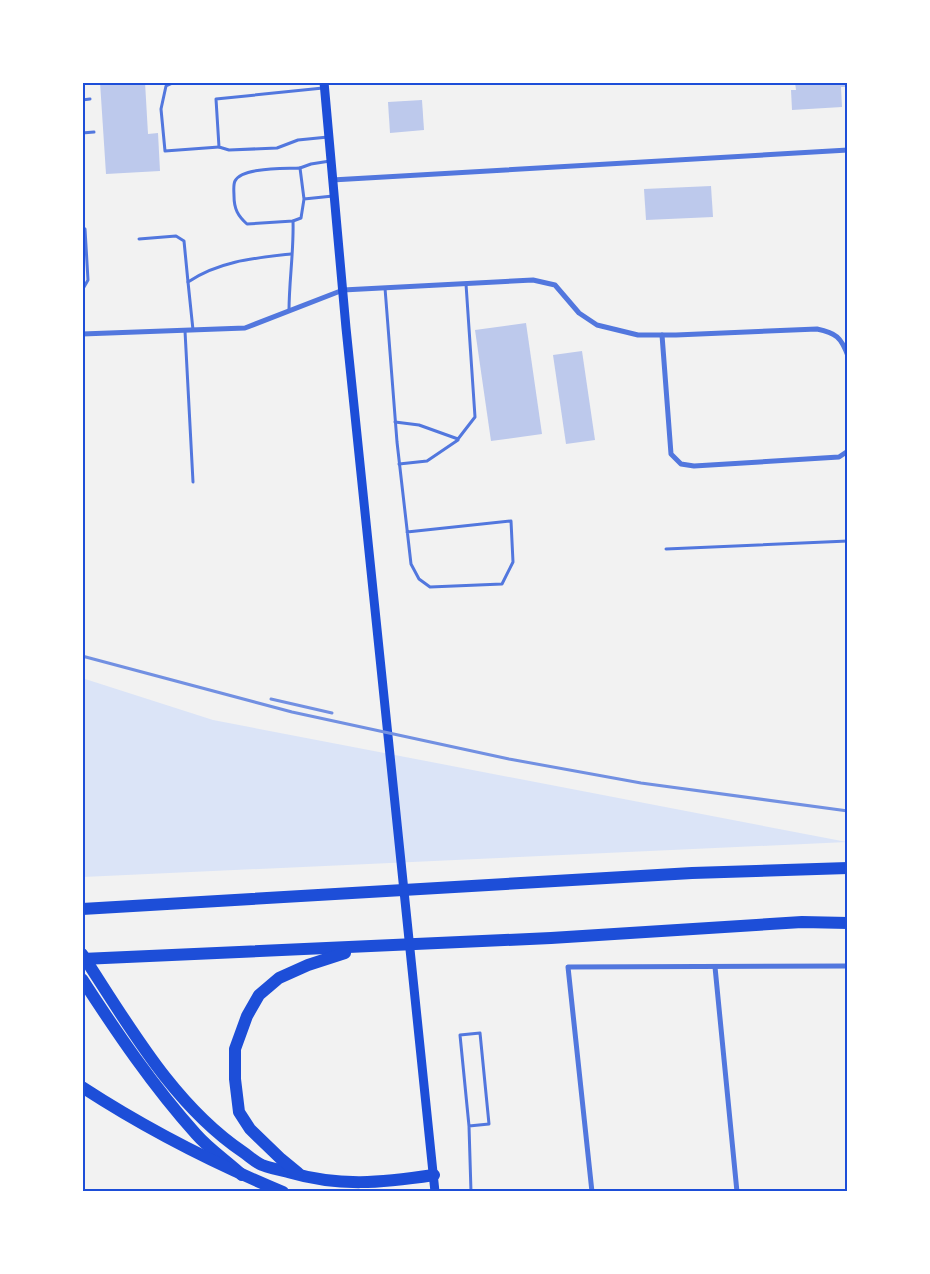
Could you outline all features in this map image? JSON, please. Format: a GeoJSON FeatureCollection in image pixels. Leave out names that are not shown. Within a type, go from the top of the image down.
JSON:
{"type":"FeatureCollection","features":[{"type":"Feature","properties":{"kind":"highway"},"geometry":{"type":"LineString","coordinates":[[82,910],[692,873],[848,868]]}},
{"type":"Feature","properties":{"kind":"highway"},"geometry":{"type":"LineString","coordinates":[[82,959],[362,948],[802,922],[848,923]]}},
{"type":"Feature","properties":{"kind":"highway"},"geometry":{"type":"LineString","coordinates":[[302,1176],[250,1129],[239,1112],[235,1079],[235,1049],[247,1016],[260,995],[279,978],[308,965],[362,948]]}},
{"type":"Feature","properties":{"kind":"highway"},"geometry":{"type":"LineString","coordinates":[[82,954],[157,1066],[182,1098],[226,1141],[262,1165],[302,1176],[348,1183],[434,1175]]}},
{"type":"Feature","properties":{"kind":"highway"},"geometry":{"type":"LineString","coordinates":[[82,979],[160,1091],[197,1135],[242,1175]]}},
{"type":"Feature","properties":{"kind":"highway"},"geometry":{"type":"LineString","coordinates":[[82,1086],[152,1128],[242,1175],[283,1192]]}},
{"type":"Feature","properties":{"kind":"main road"},"geometry":{"type":"LineString","coordinates":[[324,85],[343,290],[435,1192]]}},
{"type":"Feature","properties":{"kind":"street"},"geometry":{"type":"LineString","coordinates":[[332,180],[848,150]]}},
{"type":"Feature","properties":{"kind":"street"},"geometry":{"type":"LineString","coordinates":[[82,334],[246,328],[343,290],[533,280],[555,285],[579,313],[597,325],[638,335],[817,330],[833,333],[843,343],[848,356]]}},
{"type":"Feature","properties":{"kind":"street"},"geometry":{"type":"LineString","coordinates":[[662,335],[671,454],[681,464],[694,466],[839,457],[848,451]]}},
{"type":"Feature","properties":{"kind":"street"},"geometry":{"type":"LineString","coordinates":[[592,1192],[568,967],[848,966]]}},
{"type":"Feature","properties":{"kind":"street"},"geometry":{"type":"LineString","coordinates":[[715,967],[737,1192]]}},
{"type":"Feature","properties":{"kind":"lane"},"geometry":{"type":"LineString","coordinates":[[174,82],[166,86],[161,109],[165,151],[219,147],[229,150],[277,148],[298,140],[328,137]]}},
{"type":"Feature","properties":{"kind":"lane"},"geometry":{"type":"LineString","coordinates":[[219,147],[216,99],[324,85]]}},
{"type":"Feature","properties":{"kind":"lane"},"geometry":{"type":"LineString","coordinates":[[82,100],[90,100]]}},
{"type":"Feature","properties":{"kind":"lane"},"geometry":{"type":"LineString","coordinates":[[82,133],[94,132]]}},
{"type":"Feature","properties":{"kind":"lane"},"geometry":{"type":"LineString","coordinates":[[300,168],[304,199],[301,218],[293,221],[247,224],[240,217],[234,206],[234,182],[239,176],[248,172],[300,168],[331,161]]}},
{"type":"Feature","properties":{"kind":"lane"},"geometry":{"type":"LineString","coordinates":[[304,199],[334,196]]}},
{"type":"Feature","properties":{"kind":"lane"},"geometry":{"type":"LineString","coordinates":[[288,311],[291,254],[294,240],[293,221]]}},
{"type":"Feature","properties":{"kind":"lane"},"geometry":{"type":"LineString","coordinates":[[82,227],[84,229],[88,280],[84,287],[82,287]]}},
{"type":"Feature","properties":{"kind":"lane"},"geometry":{"type":"LineString","coordinates":[[139,239],[176,236],[184,241],[193,330]]}},
{"type":"Feature","properties":{"kind":"lane"},"geometry":{"type":"LineString","coordinates":[[188,282],[202,272],[246,259],[291,254]]}},
{"type":"Feature","properties":{"kind":"lane"},"geometry":{"type":"LineString","coordinates":[[399,464],[427,461],[458,439],[475,417],[466,284]]}},
{"type":"Feature","properties":{"kind":"lane"},"geometry":{"type":"LineString","coordinates":[[386,288],[395,422],[399,464],[407,532],[411,564],[419,579],[430,587],[502,584],[513,562],[511,521],[407,532]]}},
{"type":"Feature","properties":{"kind":"lane"},"geometry":{"type":"LineString","coordinates":[[185,330],[193,482]]}},
{"type":"Feature","properties":{"kind":"lane"},"geometry":{"type":"LineString","coordinates":[[395,422],[419,425],[458,439]]}},
{"type":"Feature","properties":{"kind":"lane"},"geometry":{"type":"LineString","coordinates":[[666,549],[848,541]]}},
{"type":"Feature","properties":{"kind":"lane"},"geometry":{"type":"LineString","coordinates":[[469,1126],[489,1124],[480,1033],[460,1035],[469,1126],[471,1192]]}},
{"type":"Feature","properties":{"kind":"shaded area"},"geometry":{"type":"Polygon","coordinates":[[[82,678],[213,720],[847,842],[83,877],[82,678]]]}},
{"type":"Feature","properties":{"kind":"building"},"geometry":{"type":"Polygon","coordinates":[[[100,82],[145,82],[148,134],[158,133],[160,171],[106,174],[100,82]]]}},
{"type":"Feature","properties":{"kind":"building"},"geometry":{"type":"Polygon","coordinates":[[[795,82],[846,82],[846,87],[841,87],[842,107],[792,110],[791,90],[796,90],[795,82]]]}},
{"type":"Feature","properties":{"kind":"building"},"geometry":{"type":"Polygon","coordinates":[[[422,100],[424,130],[390,133],[388,102],[422,100]]]}},
{"type":"Feature","properties":{"kind":"building"},"geometry":{"type":"Polygon","coordinates":[[[711,186],[713,217],[646,220],[644,189],[711,186]]]}},
{"type":"Feature","properties":{"kind":"building"},"geometry":{"type":"Polygon","coordinates":[[[526,323],[542,434],[491,441],[475,330],[526,323]]]}},
{"type":"Feature","properties":{"kind":"building"},"geometry":{"type":"Polygon","coordinates":[[[582,351],[595,440],[566,444],[553,355],[582,351]]]}},
{"type":"Feature","properties":{"kind":"railway"},"geometry":{"type":"LineString","coordinates":[[82,656],[292,712],[509,759],[641,783],[848,811]]}},
{"type":"Feature","properties":{"kind":"railway"},"geometry":{"type":"LineString","coordinates":[[271,699],[332,713]]}}]}
